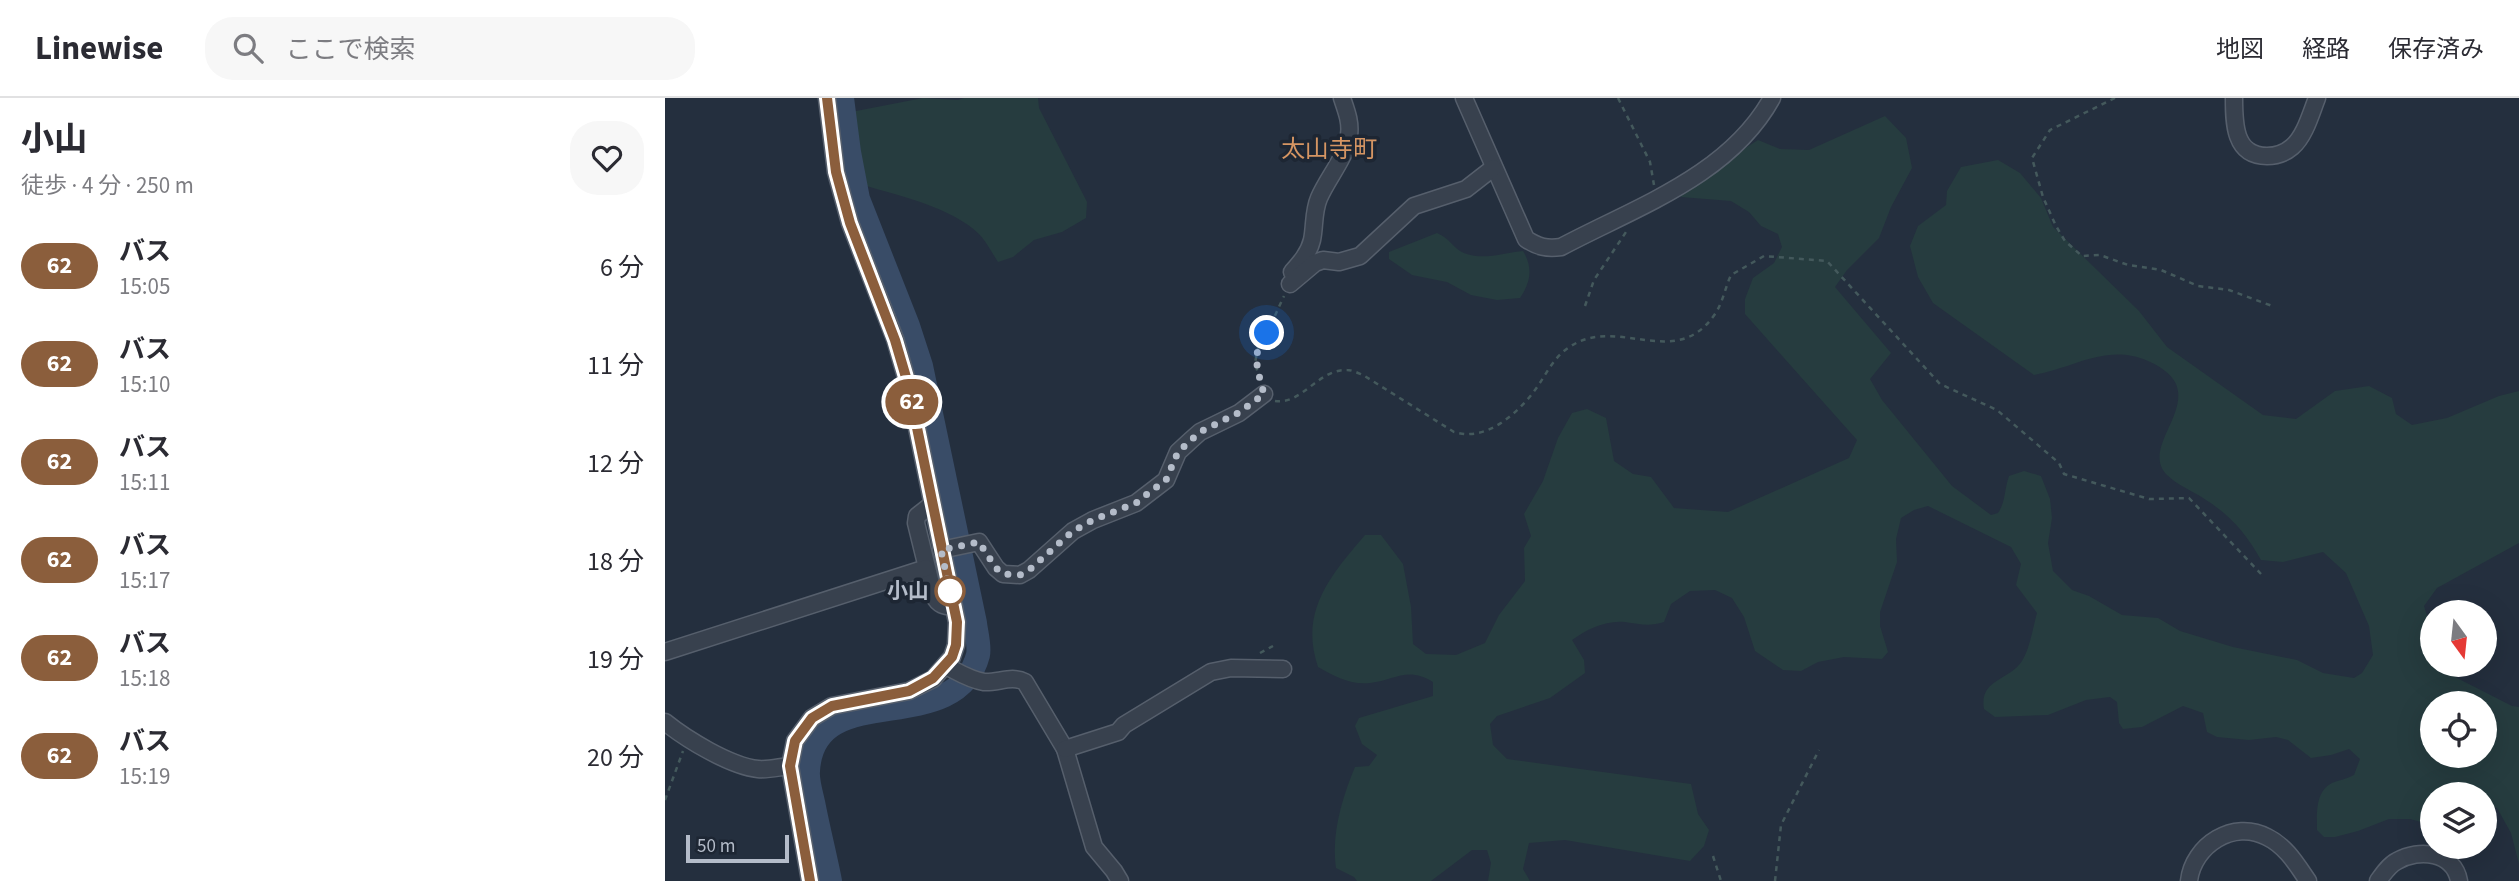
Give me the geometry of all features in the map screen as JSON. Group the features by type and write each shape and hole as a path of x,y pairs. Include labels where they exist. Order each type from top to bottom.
{"street":[{"path":"810,881 790,766 795,741 812,718 832,706 915,689 933,678 952,657 956,645 957,622 951,548 931,505 908,384 895,340 850,223 836,172 827,98"},
{"path":"1290,284 1290,275 1304,258 1311,243 1314,212 1319,198 1345,150 1349,136 1349,124 1342,98"},
{"path":"1464,98 1526,239 1549,249 1561,247 1686,182 1717,162 1737,145 1772,98"},
{"path":"2234,98 2234,122 2238,140 2246,151 2257,156 2283,153 2300,138 2317,98"},
{"path":"1290,284 1315,263 1323,260 1339,262 1360,256 1414,206 1466,189 1493,168"},
{"path":"951,548 979,542 1003,574 1020,575 1073,531 1136,503 1166,480 1178,452 1200,432 1238,413 1264,394"},
{"path":"931,505 916,516 926,568 937,601 943,606 954,607"},
{"path":"665,652 926,568"},
{"path":"946,666 986,682 1019,679 1025,682 1065,749 1094,848 1119,881"},
{"path":"1065,749 1118,732 1124,725 1211,672 1231,668 1283,669"},
{"path":"665,722 688,738 742,765 755,769 790,766"},
{"path":"2189,881 2195,859 2204,849 2225,835 2247,831 2268,837 2278,844 2308,881"},
{"path":"2378,881 2396,861 2419,855 2432,855 2447,860 2454,866 2459,881"}],"path":[{"path":"2115,98 2050,130 2032,158 2043,198 2065,241 2082,256 2100,255 2128,265 2161,270 2198,286 2228,290 2275,307"},
{"path":"1290,284 1267,333 1259,343 1255,363 1264,394 1273,401 1282,402 1295,397 1312,383 1346,370 1363,375 1454,432 1471,434 1503,422 1534,391 1558,355 1570,346 1602,335 1666,342 1681,341 1693,337 1714,316 1731,275 1764,256 1827,261 1940,384 1997,410 2059,463 2064,474 2149,499 2189,498 2261,575"},
{"path":"665,800 688,738"},
{"path":"1775,881 1781,825 1819,750"},
{"path":"1713,856 1721,881"}],"green space":[{"path":"923,98 1038,98 1039,108 1087,202 1086,218 1062,232 1034,240 1013,257 998,262 979,234 954,216 863,185 855,155 851,112"},
{"path":"1885,116 1906,138 1912,168 1891,207 1879,238 1847,270 1835,287 1891,353 1870,379 1882,400 1952,486 1991,515 2001,509 2009,476 2024,471 2041,476 2050,499 2052,518 2048,543 2053,571 2072,590 2089,596 2122,615 2158,618 2180,631 2233,647 2297,660 2323,673 2354,678 2362,673 2373,655 2369,626 2346,573 2323,552 2283,562 2261,560 2229,518 2167,475 2161,465 2160,455 2162,443 2177,408 2178,396 2176,384 2164,370 2133,356 2118,355 2091,359 2034,375 1933,303 1918,277 1910,246 1918,226 1946,205 1947,191 1961,167 1998,160 2020,173 2041,198 2053,227 2139,311 2167,347 2263,415 2296,419 2335,391 2369,386 2392,398 2396,414 2412,425 2447,418 2499,396 2519,391 2519,543 2437,588 2428,600 2420,600 2420,677 2456,677 2483,691 2420,691 2420,768 2497,768 2497,698 2519,707 2519,864 2511,833 2497,808 2497,782 2420,782 2420,822 2389,819 2358,831 2324,837 2317,830 2320,797 2332,783 2354,775 2360,759 2349,749 2311,758 2288,740 2276,737 2249,740 2217,737 2207,732 2203,713 2183,706 2142,727 2123,729 2119,723 2117,702 2110,697 2086,700 2048,715 1995,717 1984,709 1986,692 2022,661 2037,613 2016,585 2021,564 2011,547 1928,506 1901,518 1896,539 1897,562 1880,612 1880,626 1888,652 1882,659 1844,657 1818,662 1801,671 1783,670 1755,651 1744,617 1732,598 1715,590 1690,591 1671,604 1664,622 1649,625 1611,622 1578,636 1572,640 1584,660 1585,673 1550,698 1497,716 1490,724 1493,745 1507,759 1691,784 1698,814 1709,830 1704,846 1690,861 1565,840 1529,843 1523,869 1530,881 1488,881 1491,863 1487,850 1472,850 1431,881 1357,881 1336,868 1336,830 1350,779 1355,767 1369,766 1377,755 1362,744 1355,726 1359,718 1433,696 1433,682 1424,677 1409,674 1370,683 1356,683 1318,667 1313,647 1316,611 1330,580 1365,535 1381,535 1403,564 1411,607 1413,644 1426,654 1456,655 1485,643 1499,615 1525,581 1524,548 1531,536 1524,514 1543,481 1558,438 1572,413 1587,409 1606,418 1614,461 1633,474 1651,477 1674,508 1728,512 1849,458 1857,440 1745,314 1745,299 1753,278 1774,263 1782,247 1778,234 1761,226 1749,212 1731,201 1681,197 1684,187 1758,140 1780,149 1809,150"},
{"path":"1437,233 1460,251 1475,256 1523,251 1529,275 1527,286 1520,298 1497,300 1471,295 1447,282 1412,275 1389,259 1389,252"}],"waterway":[{"path":"830,881 808,780 816,742 833,724 858,715 942,696 964,681 978,655 975,623 921,366 858,199 842,98"}],"bus line":[{"name":"62","path":"810,881 790,766 795,741 812,718 832,706 909,691 933,678 952,657 956,645 957,622 908,384 895,340 850,223 836,172 827,98"}],"place":[{"name":"小山","path":"950,591"}],"district":[{"name":"太山寺町","path":"1329,149"}],"route":[{"path":"950,591 941,550 979,542 1003,574 1020,575 1073,531 1136,503 1166,480 1178,452 1200,432 1238,413 1264,394 1255,363 1259,343 1267,333"}]}
